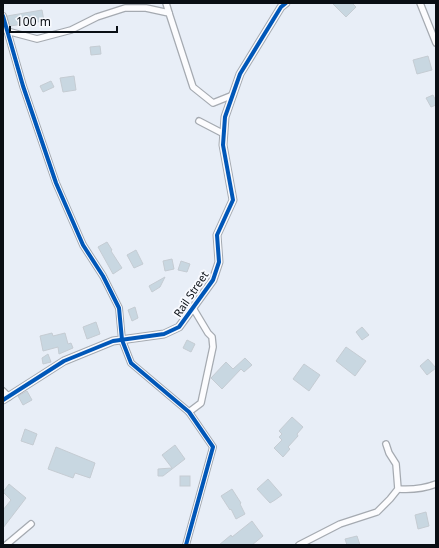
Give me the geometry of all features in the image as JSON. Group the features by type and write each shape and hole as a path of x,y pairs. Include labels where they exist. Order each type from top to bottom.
{"street":[{"path":"166,3 193,87 213,103 232,95"},
{"name":"Rail Street","path":"6,398 64,361 113,341 164,334 179,327 213,280 219,262 217,235 233,200 223,145 225,117 240,74 281,7 286,3"},
{"path":"420,3 436,43"},
{"path":"6,31 38,39 71,30 97,17 125,8 146,8 169,13"},
{"path":"3,16 6,31 23,86 56,183 83,245 103,276 119,308 122,340 131,363 189,412 213,447 186,545"},
{"path":"199,121 224,134"},
{"path":"189,412 201,403 213,347 212,337 193,308"},
{"path":"3,391 6,398"},
{"path":"299,545 340,524 378,512 390,499 398,489 396,464 389,453 386,444"},
{"path":"398,489 412,490 426,488 436,484"},
{"path":"6,545 31,524"}],"building":[{"path":"332,3 352,3 356,7 346,17"},
{"path":"42,10 44,21 10,26 7,16"},
{"path":"100,46 101,54 91,55 90,47"},
{"path":"428,56 432,70 417,74 413,60"},
{"path":"74,76 76,90 63,92 60,78"},
{"path":"51,81 54,87 43,92 40,86"},
{"path":"433,95 436,105 431,107 426,98"},
{"path":"107,242 122,268 113,274 98,247"},
{"path":"136,250 143,264 134,268 127,255"},
{"path":"172,259 174,269 165,271 163,261"},
{"path":"181,261 190,264 187,272 178,270"},
{"path":"165,277 160,287 152,292 149,286"},
{"path":"135,307 138,318 132,321 128,310"},
{"path":"96,322 100,334 87,339 83,327"},
{"path":"362,327 369,335 362,340 356,332"},
{"path":"52,333 53,336 65,333 68,344 71,343 73,348 59,354 58,347 43,351 40,336"},
{"path":"187,340 195,344 191,352 183,348"},
{"path":"346,347 366,361 355,376 336,361"},
{"path":"48,354 51,362 43,364 42,358"},
{"path":"245,358 252,365 244,372 241,369 222,389 211,378 226,362 233,369"},
{"path":"428,359 436,368 427,375 420,366"},
{"path":"304,364 320,375 309,391 293,379"},
{"path":"27,391 32,400 23,405 18,396"},
{"path":"292,417 303,427 297,434 298,436 288,447 290,449 283,457 274,448 282,440 279,437 282,434 279,431"},
{"path":"25,429 37,434 33,445 21,441"},
{"path":"175,445 185,459 163,476 158,476 158,469 172,468 162,455"},
{"path":"56,447 95,463 90,478 75,473 73,478 48,469"},
{"path":"180,476 190,476 190,486 180,486"},
{"path":"268,479 282,495 270,503 257,489"},
{"path":"9,484 26,498 3,528 3,510 11,500 3,492"},
{"path":"232,489 241,503 240,504 245,514 236,519 231,509 230,510 221,496"},
{"path":"426,512 429,526 418,529 415,515"},
{"path":"252,521 263,536 252,545 219,545 231,535 232,537"},
{"path":"357,536 360,545 347,545 345,539"}],"cycle path":[{"path":"3,400 64,361 113,341 164,334 179,327 213,280 219,262 217,235 233,200 223,145 225,117 240,74 281,7 286,3"},
{"path":"3,16 23,86 56,183 83,245 103,276 119,308 122,340 131,363 189,412 213,447 186,545"}]}
